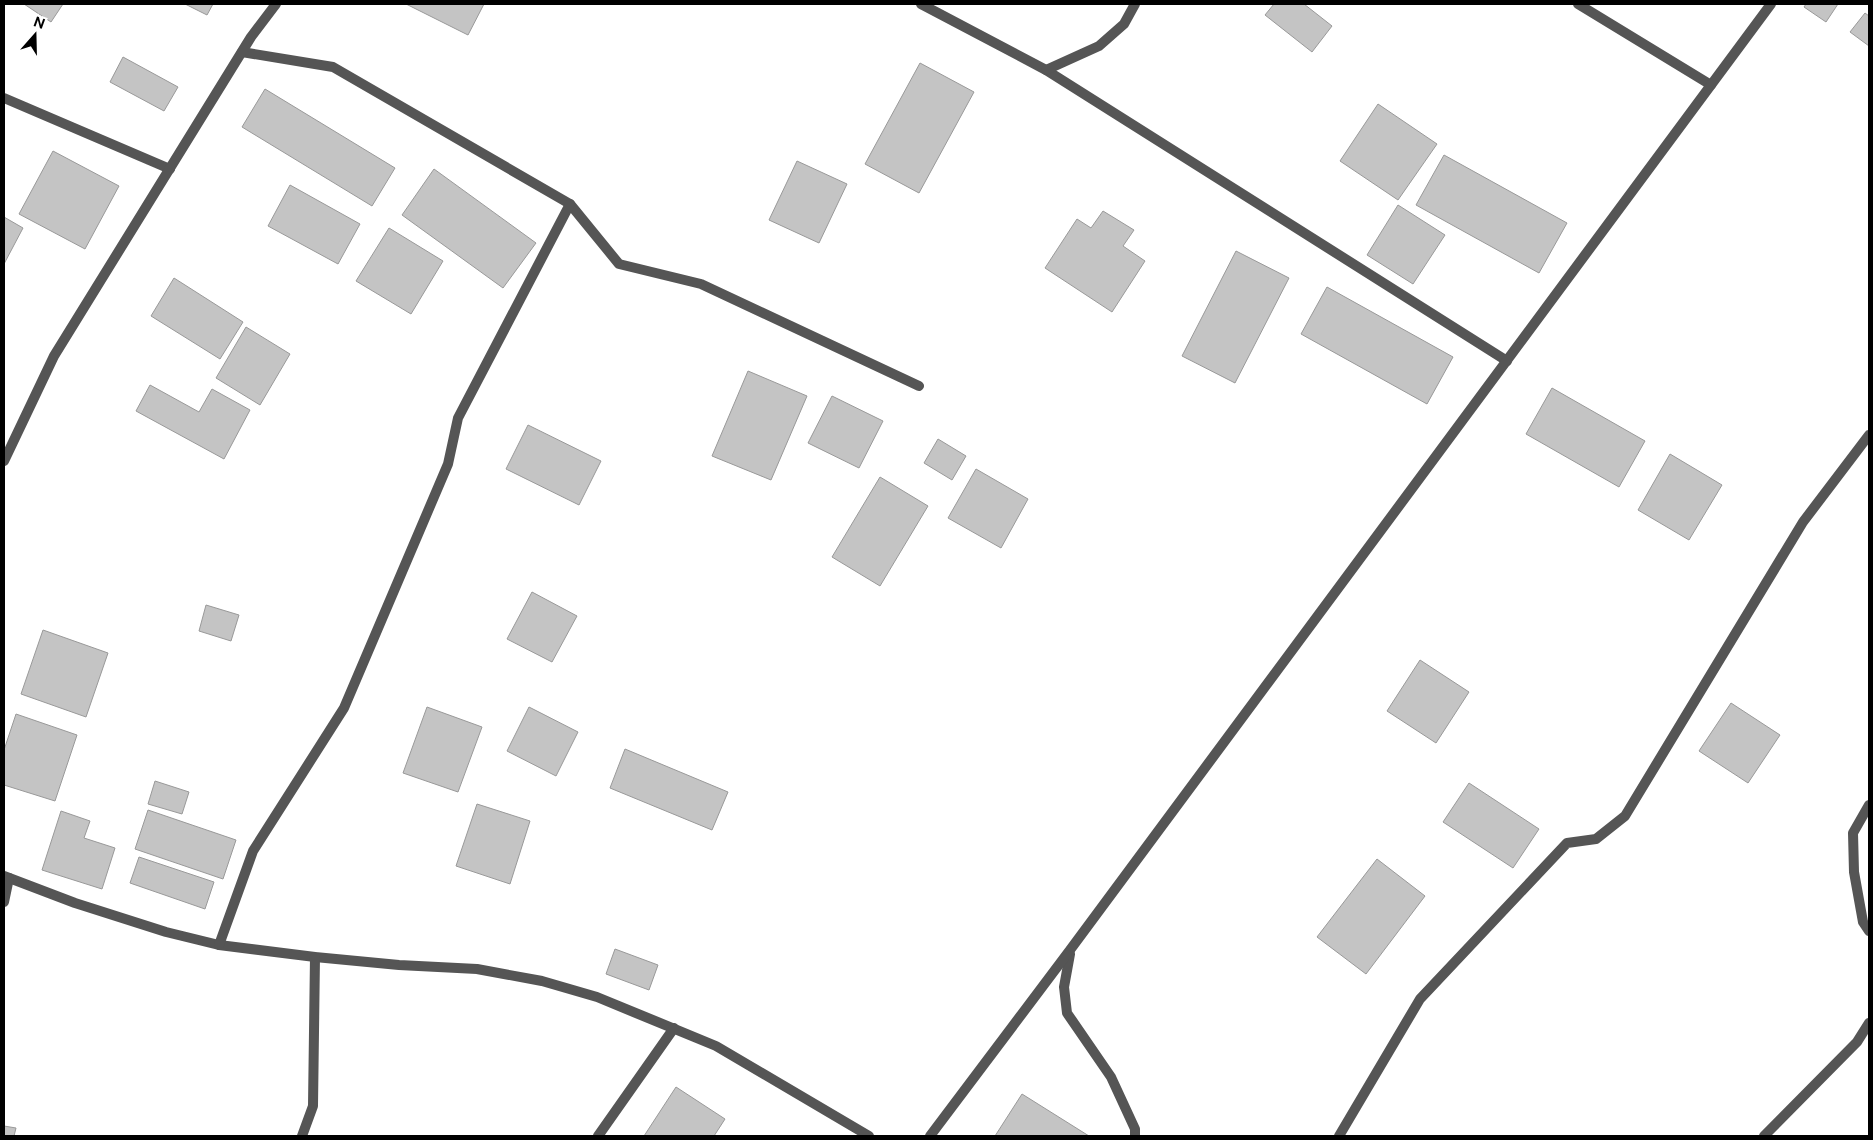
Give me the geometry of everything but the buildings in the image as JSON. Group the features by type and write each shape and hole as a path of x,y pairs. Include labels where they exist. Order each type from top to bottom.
{"street":[{"path":"4,461 54,356 251,37 276,4"},
{"path":"921,4 1046,70 1507,361"},
{"path":"1046,70 1099,46 1124,24 1135,4"},
{"path":"1578,4 1712,85"},
{"path":"930,1136 1771,4"},
{"path":"242,52 332,67 570,204 619,264 701,284 919,386"},
{"path":"4,98 170,169"},
{"path":"219,945 253,852 344,708 448,464 458,418 570,204"},
{"path":"1339,1136 1420,999 1567,843 1596,839 1625,816 1803,522 1869,435"},
{"path":"1869,805 1853,832 1854,872 1863,922 1869,931"},
{"path":"4,902 6,877 84,906 166,932 219,945 399,965 477,969 542,981 597,997 716,1046 869,1136"},
{"path":"1070,950 1064,987 1067,1013 1111,1077 1135,1129 1136,1136"},
{"path":"302,1136 313,1106 315,957"},
{"path":"1764,1136 1857,1042 1869,1023"},
{"path":"598,1136 674,1028"}]}
